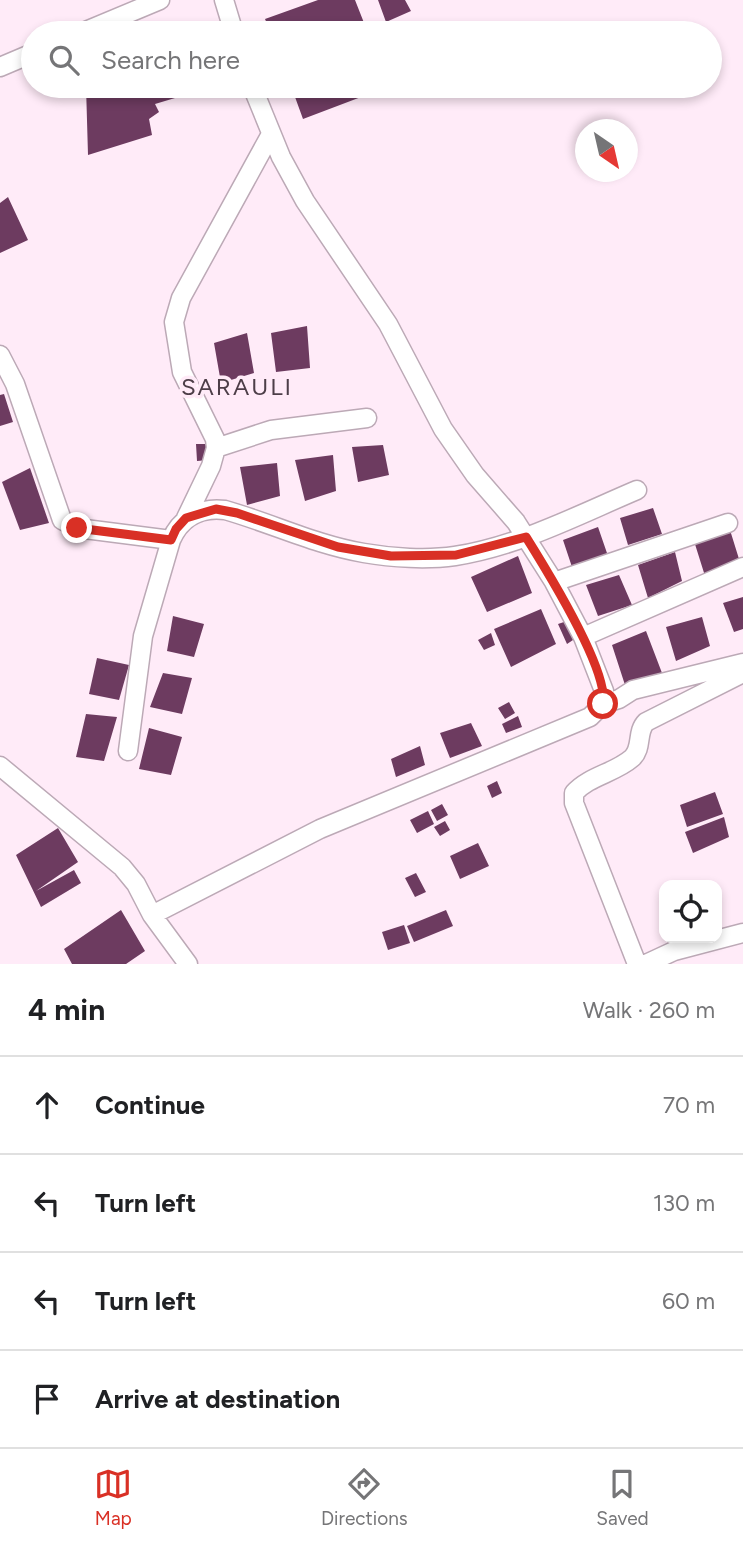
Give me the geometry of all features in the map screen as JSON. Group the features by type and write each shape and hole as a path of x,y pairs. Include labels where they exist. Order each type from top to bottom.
{"street":[{"path":"110,21 160,0"},
{"path":"224,0 230,21"},
{"path":"0,67 21,58"},
{"path":"258,98 271,134 305,201 388,324 443,429 470,468 507,510 554,582 583,637 600,681 603,704"},
{"path":"128,751 143,636 171,540 186,518 211,466 216,448 215,439 181,372 174,322 181,298 271,134"},
{"path":"0,355 15,384 62,520 77,528 171,540"},
{"path":"216,448 271,430 367,418"},
{"path":"186,518 206,510 225,510 338,547 391,556 456,555 526,537 637,490"},
{"path":"554,582 728,523"},
{"path":"583,637 743,567"},
{"path":"152,915 320,829 590,717 603,704 619,699 633,690 743,663"},
{"path":"637,964 573,803 574,793 585,783 631,759 638,750 640,733 646,722 743,673"},
{"path":"0,766 122,867 136,884 152,915 188,964"},
{"path":"646,964 674,951 743,933"}],"building":[{"path":"318,0 355,0 363,21 266,21 265,19"},
{"path":"378,0 405,0 411,11 386,21"},
{"path":"86,98 175,98 155,104 159,112 149,119 152,135 88,155"},
{"path":"295,98 358,98 303,119"},
{"path":"8,197 28,240 0,253 0,203"},
{"path":"307,326 310,368 276,372 271,333"},
{"path":"247,333 254,373 221,383 214,343"},
{"path":"4,394 13,422 0,426 0,395"},
{"path":"196,444 207,444 209,460 197,461"},
{"path":"383,445 389,475 358,482 352,447"},
{"path":"333,455 336,491 305,501 295,460"},
{"path":"277,463 280,496 247,505 240,467"},
{"path":"30,468 49,523 20,530 2,482"},
{"path":"653,508 662,534 628,545 620,518"},
{"path":"598,527 608,556 572,567 563,540"},
{"path":"730,530 739,559 705,576 694,541"},
{"path":"675,552 682,581 648,598 638,565"},
{"path":"518,556 532,593 487,612 471,577"},
{"path":"619,575 632,605 598,616 586,585"},
{"path":"743,597 743,629 734,632 723,603"},
{"path":"541,609 556,644 511,667 494,629"},
{"path":"173,616 204,624 194,657 167,651"},
{"path":"702,617 710,646 676,661 666,627"},
{"path":"567,621 576,638 567,644 558,624"},
{"path":"646,631 662,673 625,685 612,645"},
{"path":"491,633 495,645 484,650 478,640"},
{"path":"97,658 129,665 119,700 89,694"},
{"path":"163,673 192,678 182,714 150,707"},
{"path":"509,702 515,713 505,719 498,708"},
{"path":"86,714 117,717 104,761 76,757"},
{"path":"518,716 522,727 506,733 502,724"},
{"path":"471,723 482,746 450,758 440,733"},
{"path":"149,728 182,737 171,775 139,769"},
{"path":"420,746 425,765 396,777 391,759"},
{"path":"497,781 502,793 492,798 487,786"},
{"path":"715,792 723,814 687,827 680,805"},
{"path":"442,804 448,815 437,821 431,810"},
{"path":"428,811 434,824 417,833 410,820"},
{"path":"724,817 729,837 693,853 685,832"},
{"path":"445,821 450,830 440,836 434,827"},
{"path":"58,828 78,862 36,891 74,870 81,883 41,907 16,855"},
{"path":"478,843 489,866 460,879 450,856"},
{"path":"416,873 426,892 415,897 405,878"},
{"path":"121,910 145,951 126,964 72,964 64,949"},
{"path":"446,910 453,926 414,942 407,926"},
{"path":"404,925 410,943 388,950 382,932"}],"district":[{"name":"SARAULI","path":"237,386"}],"route":[{"path":"77,528 171,540 186,518 216,509 237,513 338,547 391,556 456,555 526,537 583,637 604,691 603,704"}]}
